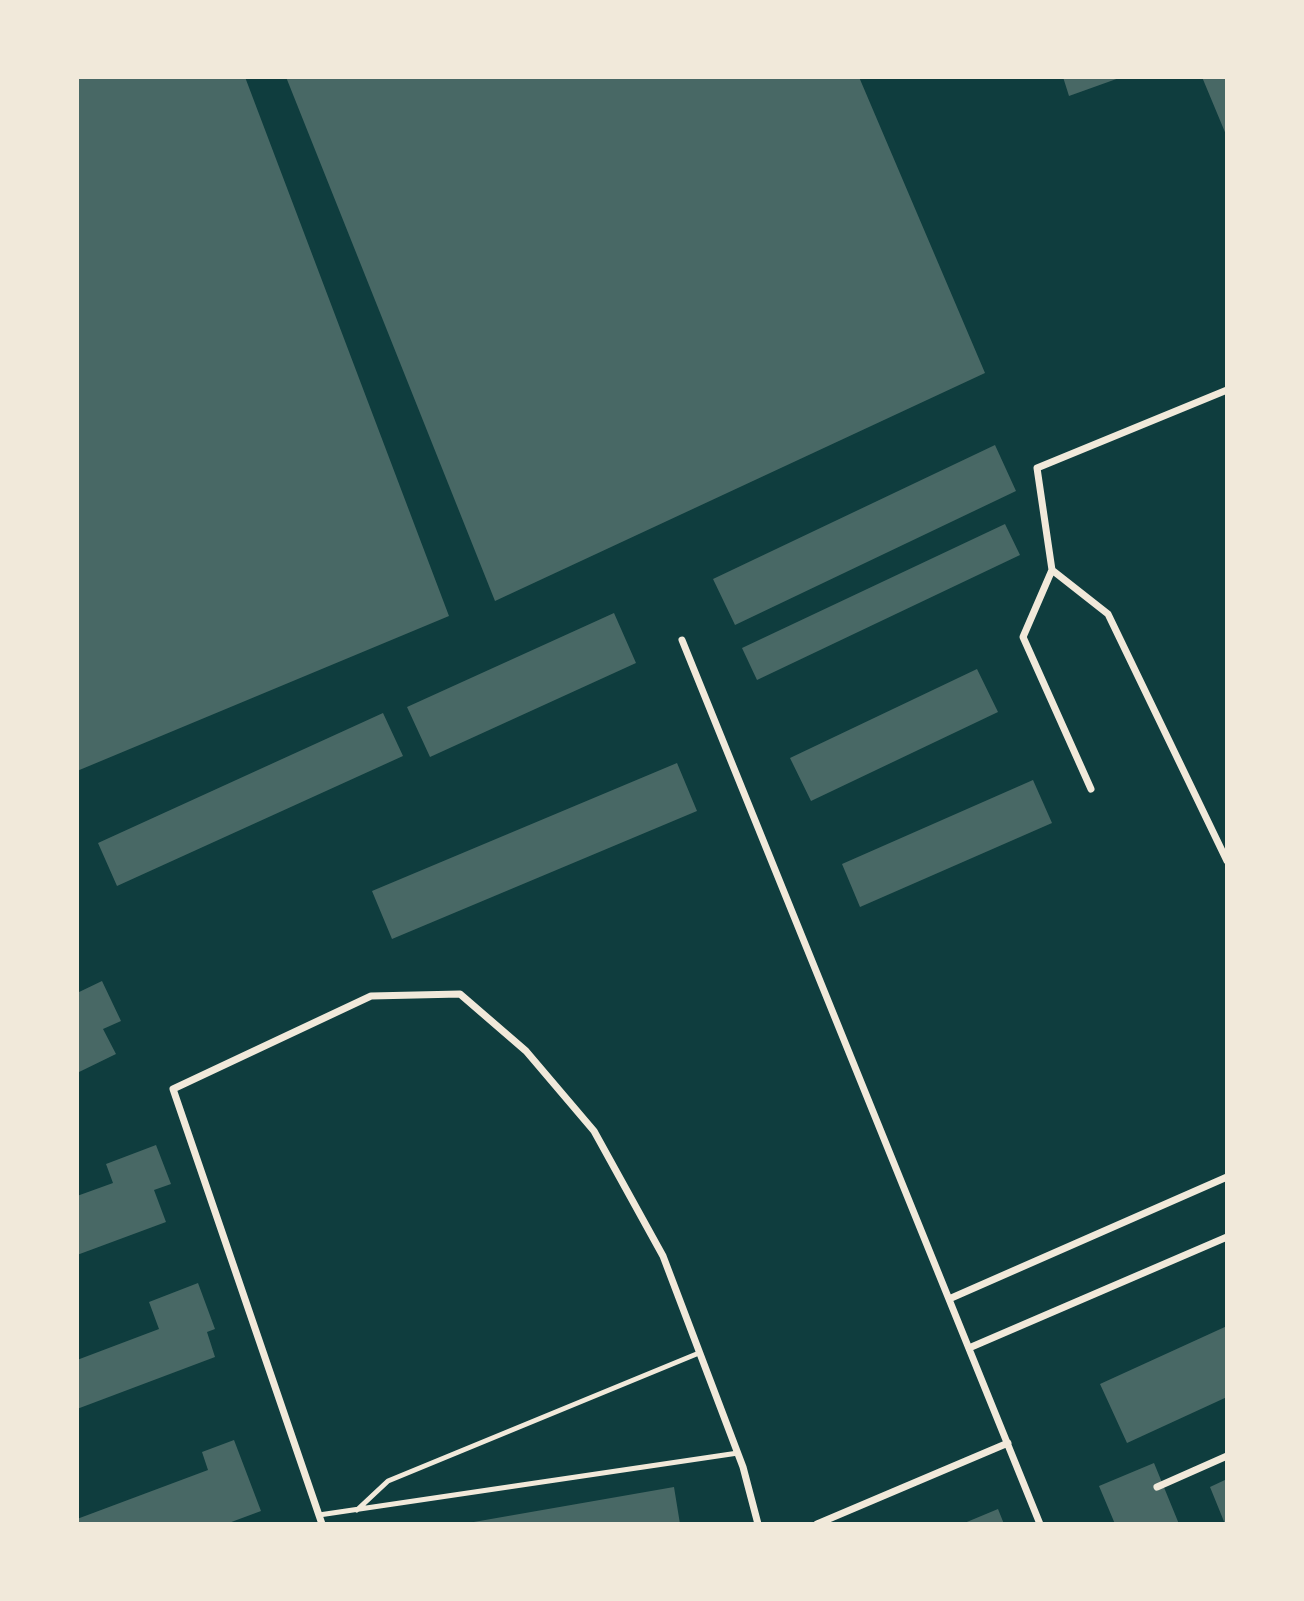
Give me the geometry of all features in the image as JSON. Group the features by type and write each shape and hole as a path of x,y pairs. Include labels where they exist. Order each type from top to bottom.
{"street":[{"path":"1091,789 1023,637 1052,570 1037,468 1227,390"},
{"path":"1052,570 1108,614 1227,861"},
{"path":"682,640 1040,1524"},
{"path":"322,1524 173,1089 371,996 460,994 526,1051 594,1130 663,1255 738,1453 758,1524"},
{"path":"949,1299 1227,1177"},
{"path":"969,1348 1227,1237"},
{"path":"817,1524 1008,1443"},
{"path":"1157,1487 1227,1456"}],"lane":[{"path":"357,1510 388,1481 699,1353"},
{"path":"319,1516 738,1453"}],"building":[{"path":"77,77 245,77 449,616 77,771"},
{"path":"286,77 859,77 985,373 495,601"},
{"path":"1063,77 1122,77 1069,96"},
{"path":"1202,77 1227,77 1227,137"},
{"path":"995,445 1016,491 735,625 713,579"},
{"path":"1005,524 1020,555 757,680 742,648"},
{"path":"614,613 636,663 430,757 407,707"},
{"path":"977,669 998,712 811,801 790,758"},
{"path":"383,713 403,756 117,886 98,843"},
{"path":"677,763 697,811 392,939 372,891"},
{"path":"1033,780 1052,823 860,907 842,864"},
{"path":"102,981 121,1021 103,1029 116,1054 77,1073 77,993"},
{"path":"156,1145 171,1184 154,1190 166,1222 77,1255 77,1196 113,1183 106,1164"},
{"path":"198,1283 215,1329 207,1332 215,1357 77,1409 77,1360 159,1329 149,1302"},
{"path":"1227,1326 1227,1397 1127,1443 1100,1384"},
{"path":"234,1440 261,1511 226,1524 77,1524 77,1519 208,1470 202,1452"},
{"path":"1154,1463 1179,1524 1115,1524 1099,1486"},
{"path":"1227,1479 1227,1524 1225,1524 1210,1487"},
{"path":"674,1487 680,1524 468,1523"},
{"path":"998,1509 1004,1524 962,1524"}]}
